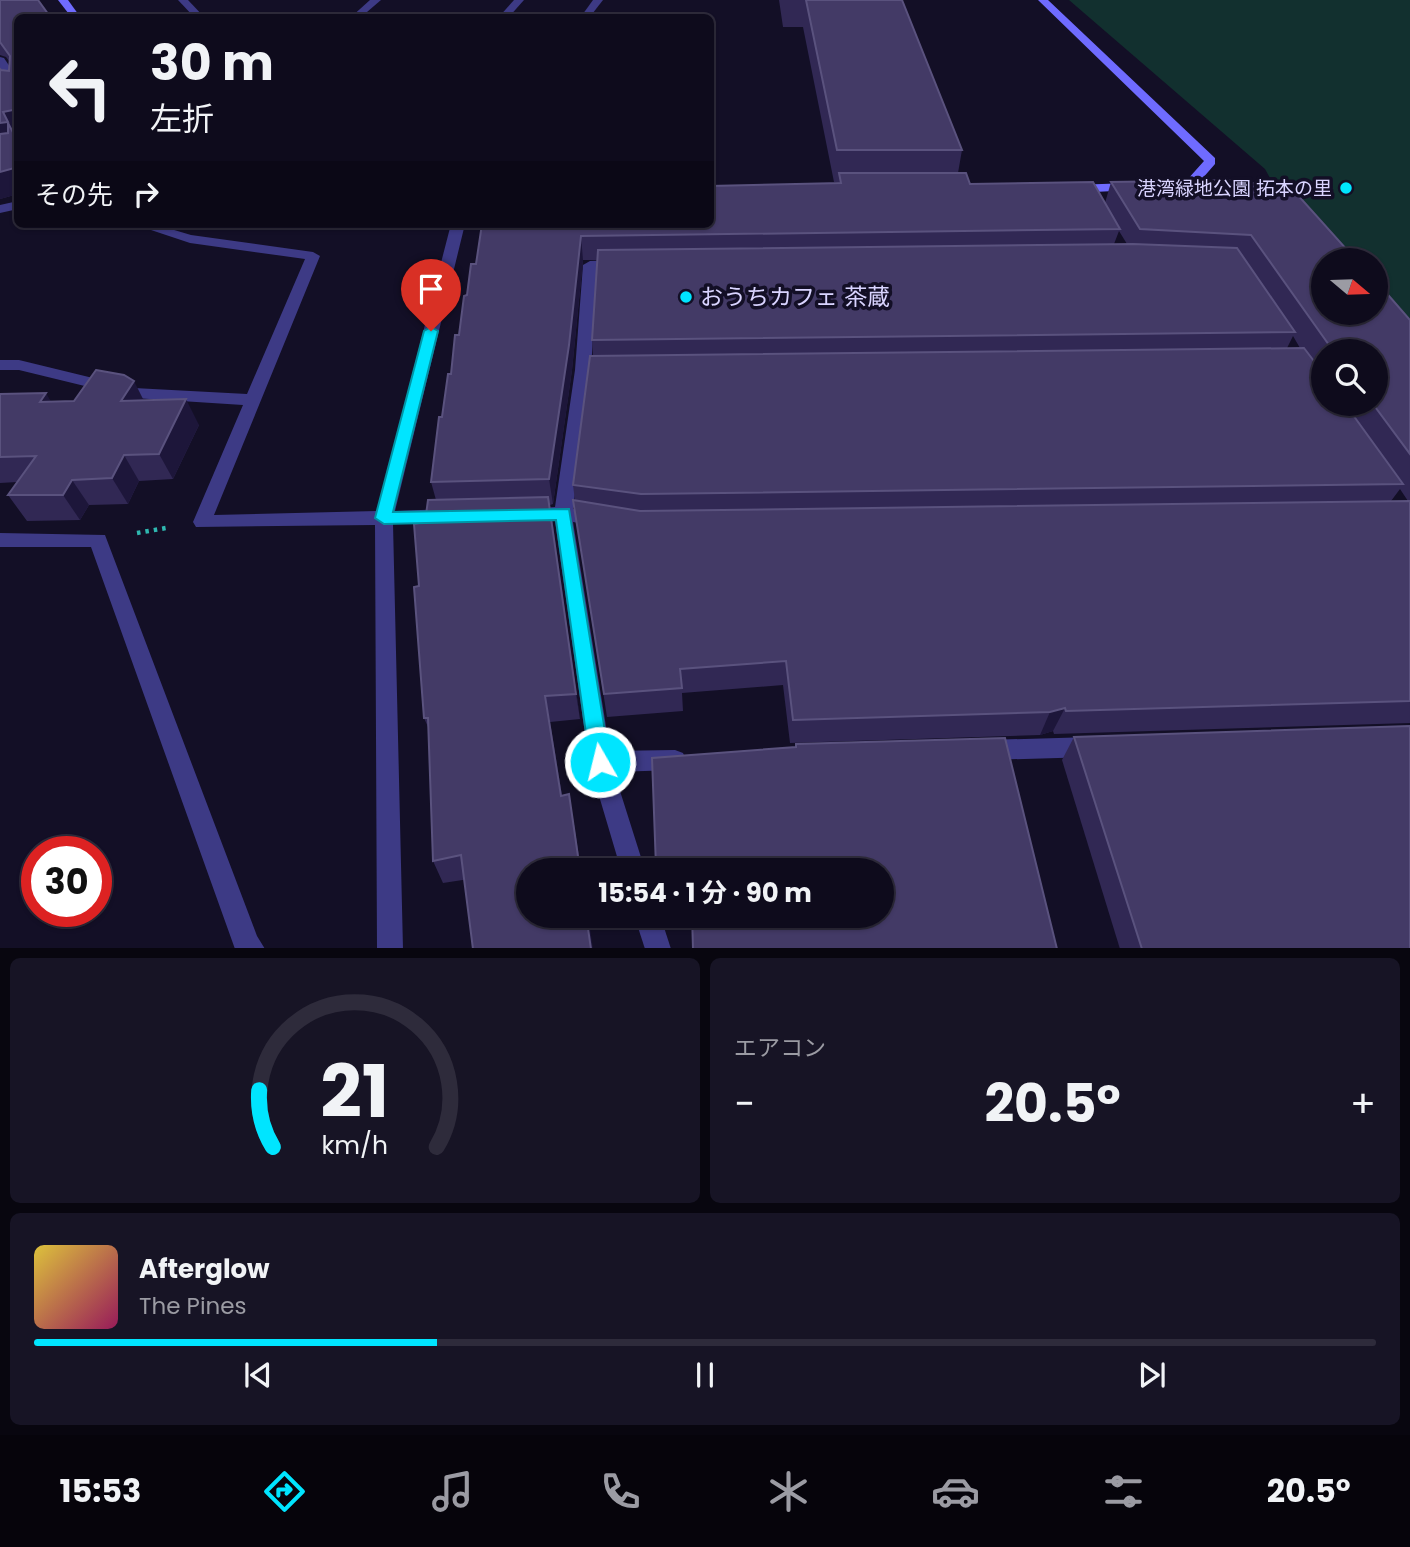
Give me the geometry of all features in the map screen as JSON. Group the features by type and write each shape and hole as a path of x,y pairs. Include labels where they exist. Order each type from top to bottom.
{"street":[{"path":"63,0 74,14"},
{"path":"183,0 197,14"},
{"path":"356,0 366,8"},
{"path":"359,14 376,0"},
{"path":"506,14 519,0"},
{"path":"587,14 598,0"},
{"path":"1043,0 1211,162 1191,184 1164,186"},
{"path":"0,60 14,82"},
{"path":"1062,189 1089,195 1138,187"},
{"path":"153,228 190,239 313,256 202,522 461,516"},
{"path":"390,948 384,518 457,228"},
{"path":"629,858 600,762 563,514 589,370 590,265 631,264"},
{"path":"0,365 19,365 134,393 251,400"},
{"path":"512,515 563,514 616,522"},
{"path":"0,540 98,540 247,945 252,948"},
{"path":"963,751 1117,746"},
{"path":"600,762 698,759"},
{"path":"652,928 658,948"}],"path":[{"path":"98,540 202,522"}],"green space":[{"path":"1069,0 1410,0 1410,327 1388,304 1388,248 1336,248 1270,178 1265,169"}],"building":[{"path":"0,0 38,0 48,14 14,14 14,110 3,112 8,122 0,123 0,69 9,71 10,56 0,42"},
{"path":"806,0 902,0 962,150 837,150"},
{"path":"8,123 14,134 14,168 0,172 0,134 8,133"},
{"path":"839,173 966,173 970,184 1093,182 1120,229 581,236 569,345 549,479 431,482 439,417 442,417 448,374 451,374 455,335 459,335 464,296 467,295 471,264 476,264 481,228 714,228 714,186 841,183"},
{"path":"1243,180 1245,183 1287,183 1345,248 1311,248 1311,320 1251,235 1140,229 1111,182"},
{"path":"1133,244 1237,248 1295,332 592,340 598,250"},
{"path":"1388,295 1410,320 1410,454 1382,416 1388,416 1388,339 1325,339 1316,326 1388,326"},
{"path":"1304,348 1311,357 1311,416 1354,416 1403,484 641,494 573,485 590,356"},
{"path":"96,370 124,375 134,381 121,401 186,399 159,454 124,455 112,478 72,480 63,495 8,495 36,456 0,457 0,394 46,393 40,402 74,401"},
{"path":"548,497 576,694 545,696 561,796 569,794 578,858 516,858 516,928 588,928 591,948 473,948 461,855 433,861 428,718 424,718 414,587 419,586 414,524 425,522 428,500"},
{"path":"573,500 640,511 1410,501 1410,701 1066,711 1065,708 1050,712 793,720 786,661 680,669 682,688 604,694"},
{"path":"1410,726 1410,948 1142,948 1074,737"},
{"path":"1005,738 1057,948 693,948 692,928 894,928 894,858 656,858 652,758 796,747 796,744"}],"place":[{"name":"港湾緑地公園 拓本の里","path":"1346,188"},
{"name":"おうちカフェ 茶蔵","path":"686,297"}],"route":[{"path":"431,331 384,518 563,514 600,762"}]}
